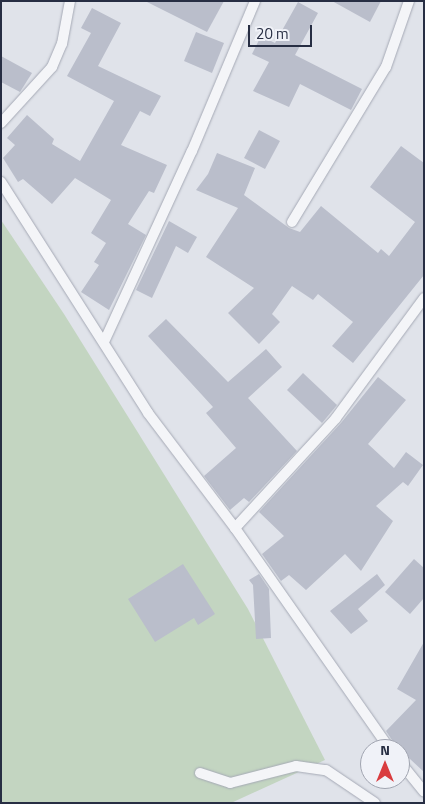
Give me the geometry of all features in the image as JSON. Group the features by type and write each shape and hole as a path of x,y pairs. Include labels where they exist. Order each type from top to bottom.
{"lane":[{"path":"1,123 52,67 62,44 70,1"},
{"path":"104,342 192,151 255,1"},
{"path":"292,222 386,67 409,1"},
{"path":"1,182 148,413 235,528 383,739"},
{"path":"235,528 336,418 424,298"},
{"path":"200,773 230,783 296,766 326,770 375,803"},
{"path":"410,774 424,792"}],"green space":[{"path":"1,220 64,314 248,609 325,760 231,803 1,803"}],"building":[{"path":"145,1 224,1 207,32"},
{"path":"332,1 381,1 370,22"},
{"path":"298,2 318,13 295,55 362,89 351,110 300,84 289,107 253,91 269,62 252,54 261,36 275,43"},
{"path":"92,8 121,23 98,66 161,96 150,116 140,111 121,145 167,165 154,193 149,191 128,224 146,235 109,310 81,292 99,265 94,262 106,243 91,233 111,200 75,178 52,204 23,179 18,182 3,158 15,145 7,138 27,115 54,139 52,144 80,161 114,101 67,76 91,33 81,28"},
{"path":"196,32 224,43 212,73 184,61"},
{"path":"1,56 32,73 20,92 1,82"},
{"path":"259,130 280,141 265,169 244,158"},
{"path":"401,146 424,163 424,275 353,363 332,346 353,322 318,294 313,300 292,286 272,314 280,322 259,344 228,313 254,288 206,257 238,208 196,190 208,174 217,153 255,168 244,195 289,228 300,232 321,206 378,253 381,249 389,256 415,222 370,187"},
{"path":"169,221 197,237 188,253 176,246 152,298 136,290"},
{"path":"166,319 228,382 266,349 282,367 248,398 297,451 249,502 244,498 230,510 204,476 236,448 206,413 213,407 148,336"},
{"path":"303,373 337,405 322,423 287,390"},
{"path":"378,377 406,400 368,444 394,468 406,452 423,465 408,486 403,482 376,506 393,521 361,571 345,554 306,590 289,575 281,581 262,554 284,536 259,512 341,423"},
{"path":"414,559 424,568 424,598 410,614 385,592"},
{"path":"183,564 215,614 198,625 194,618 155,642 128,599"},
{"path":"259,574 269,589 271,638 256,639 253,585 249,580"},
{"path":"377,574 385,585 358,609 368,621 351,634 330,611"},
{"path":"424,642 424,772 410,759 410,739 391,739 386,731 416,700 397,689"}]}
